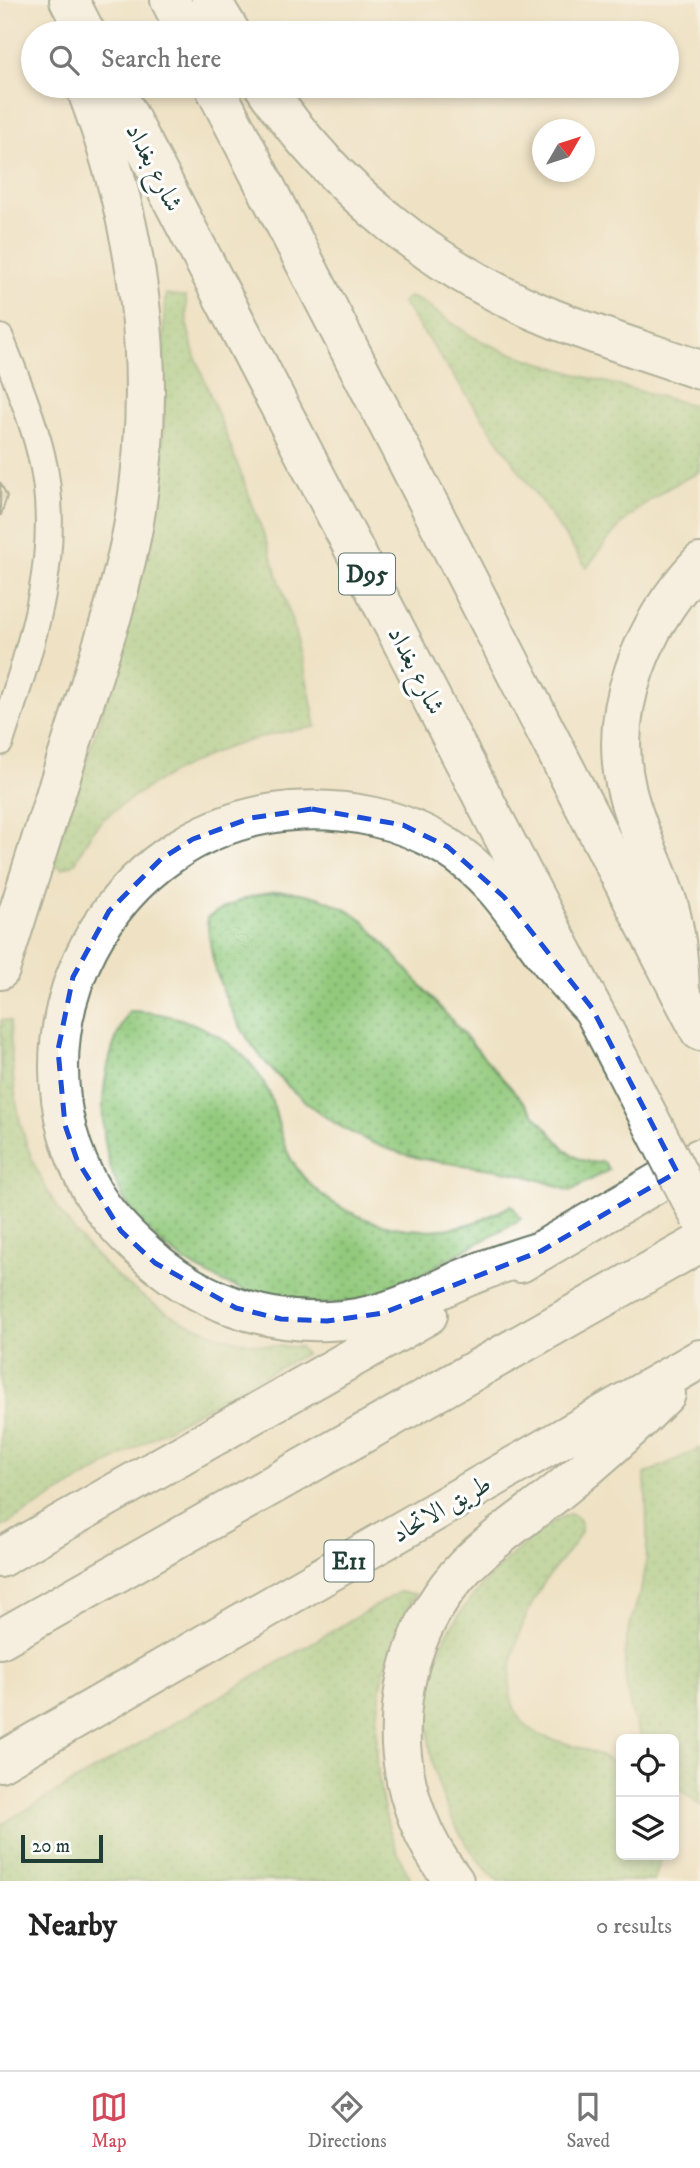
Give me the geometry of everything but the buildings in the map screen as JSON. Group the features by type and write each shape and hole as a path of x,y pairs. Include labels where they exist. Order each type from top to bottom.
{"main road":[{"path":"46,0 56,21"},
{"path":"69,0 80,21"},
{"path":"170,0 181,21"},
{"path":"211,0 223,21"},
{"path":"0,970 112,615 130,540 141,467 145,417 143,318 128,221 116,174 89,98"},
{"name":"شارع بغداد","path":"119,98 700,1217"},
{"path":"220,98 691,1014"},
{"path":"273,98 335,173 371,207 435,255 504,296 553,318 700,370"},
{"path":"691,1014 669,907 639,832 627,791 621,746 626,701 639,656 666,605 700,563"},
{"path":"541,1251 487,1269 410,1304 355,1319 281,1319 236,1308 194,1289 155,1263 121,1231 93,1194 76,1160 65,1125 59,1087 58,1050 63,1013 78,966 108,912 133,884 161,859 193,839 222,827 251,818 312,809 343,811 403,825 426,835 458,855 488,878 553,965 592,1008"},
{"path":"0,1559 700,1158"},
{"path":"0,1639 700,1243"},
{"path":"454,1881 429,1844 413,1805 402,1765 400,1723 404,1681 416,1642 435,1604 474,1557 591,1464 628,1431 699,1359"},
{"name":"طريق الاتحاد","path":"0,1762 699,1359"}],"street":[{"path":"0,338 27,408 41,456 49,507 48,557 40,607 0,742"}],"highlighted area":[{"path":"312,809 403,825 448,847 504,897 592,1008 677,1172 541,1251 383,1313 327,1321 281,1319 236,1308 155,1263 121,1231 77,1160 65,1125 58,1050 73,977 109,911 161,859 193,839 251,818"}],"green space":[{"path":"166,294 186,297 187,325 194,353 281,584 307,679 316,727 243,742 198,760 154,783 100,823 74,864 62,869 56,864 55,853 115,671 150,532 162,448"},
{"path":"409,297 420,301 473,337 504,351 582,376 700,407 700,472 665,490 636,511 587,568 402,302"},
{"path":"277,891 301,893 323,899 364,921 565,1149 583,1160 604,1162 609,1170 570,1191 514,1173 419,1158 385,1148 352,1133 321,1114 293,1091 268,1065 246,1036 229,1005 214,965 207,918 240,900"},
{"path":"129,1011 192,1023 211,1032 245,1058 269,1093 291,1159 322,1195 342,1208 387,1225 411,1229 458,1227 479,1221 512,1205 521,1219 419,1276 371,1298 358,1301 316,1304 286,1301 255,1294 197,1269 171,1252 149,1232 130,1209 109,1162 104,1136 105,1084 118,1034"},
{"path":"1,1020 10,1021 16,1101 28,1148 41,1179 78,1236 127,1284 184,1321 236,1340 300,1347 305,1354 181,1421 0,1528"},
{"path":"700,1448 700,1805 679,1788 679,1734 640,1734 628,1699 626,1643 645,1571 645,1474"},
{"path":"569,1514 576,1516 580,1520 581,1532 540,1589 524,1622 512,1662 512,1702 520,1718 533,1731 596,1753 616,1765 616,1860 660,1860 654,1881 498,1881 476,1857 458,1829 443,1799 433,1766 428,1733 428,1699 434,1667 446,1636 466,1606 497,1569 536,1534"},
{"path":"399,1592 416,1594 395,1636 385,1671 379,1702 377,1764 388,1825 398,1854 412,1881 0,1881 0,1825"}]}
